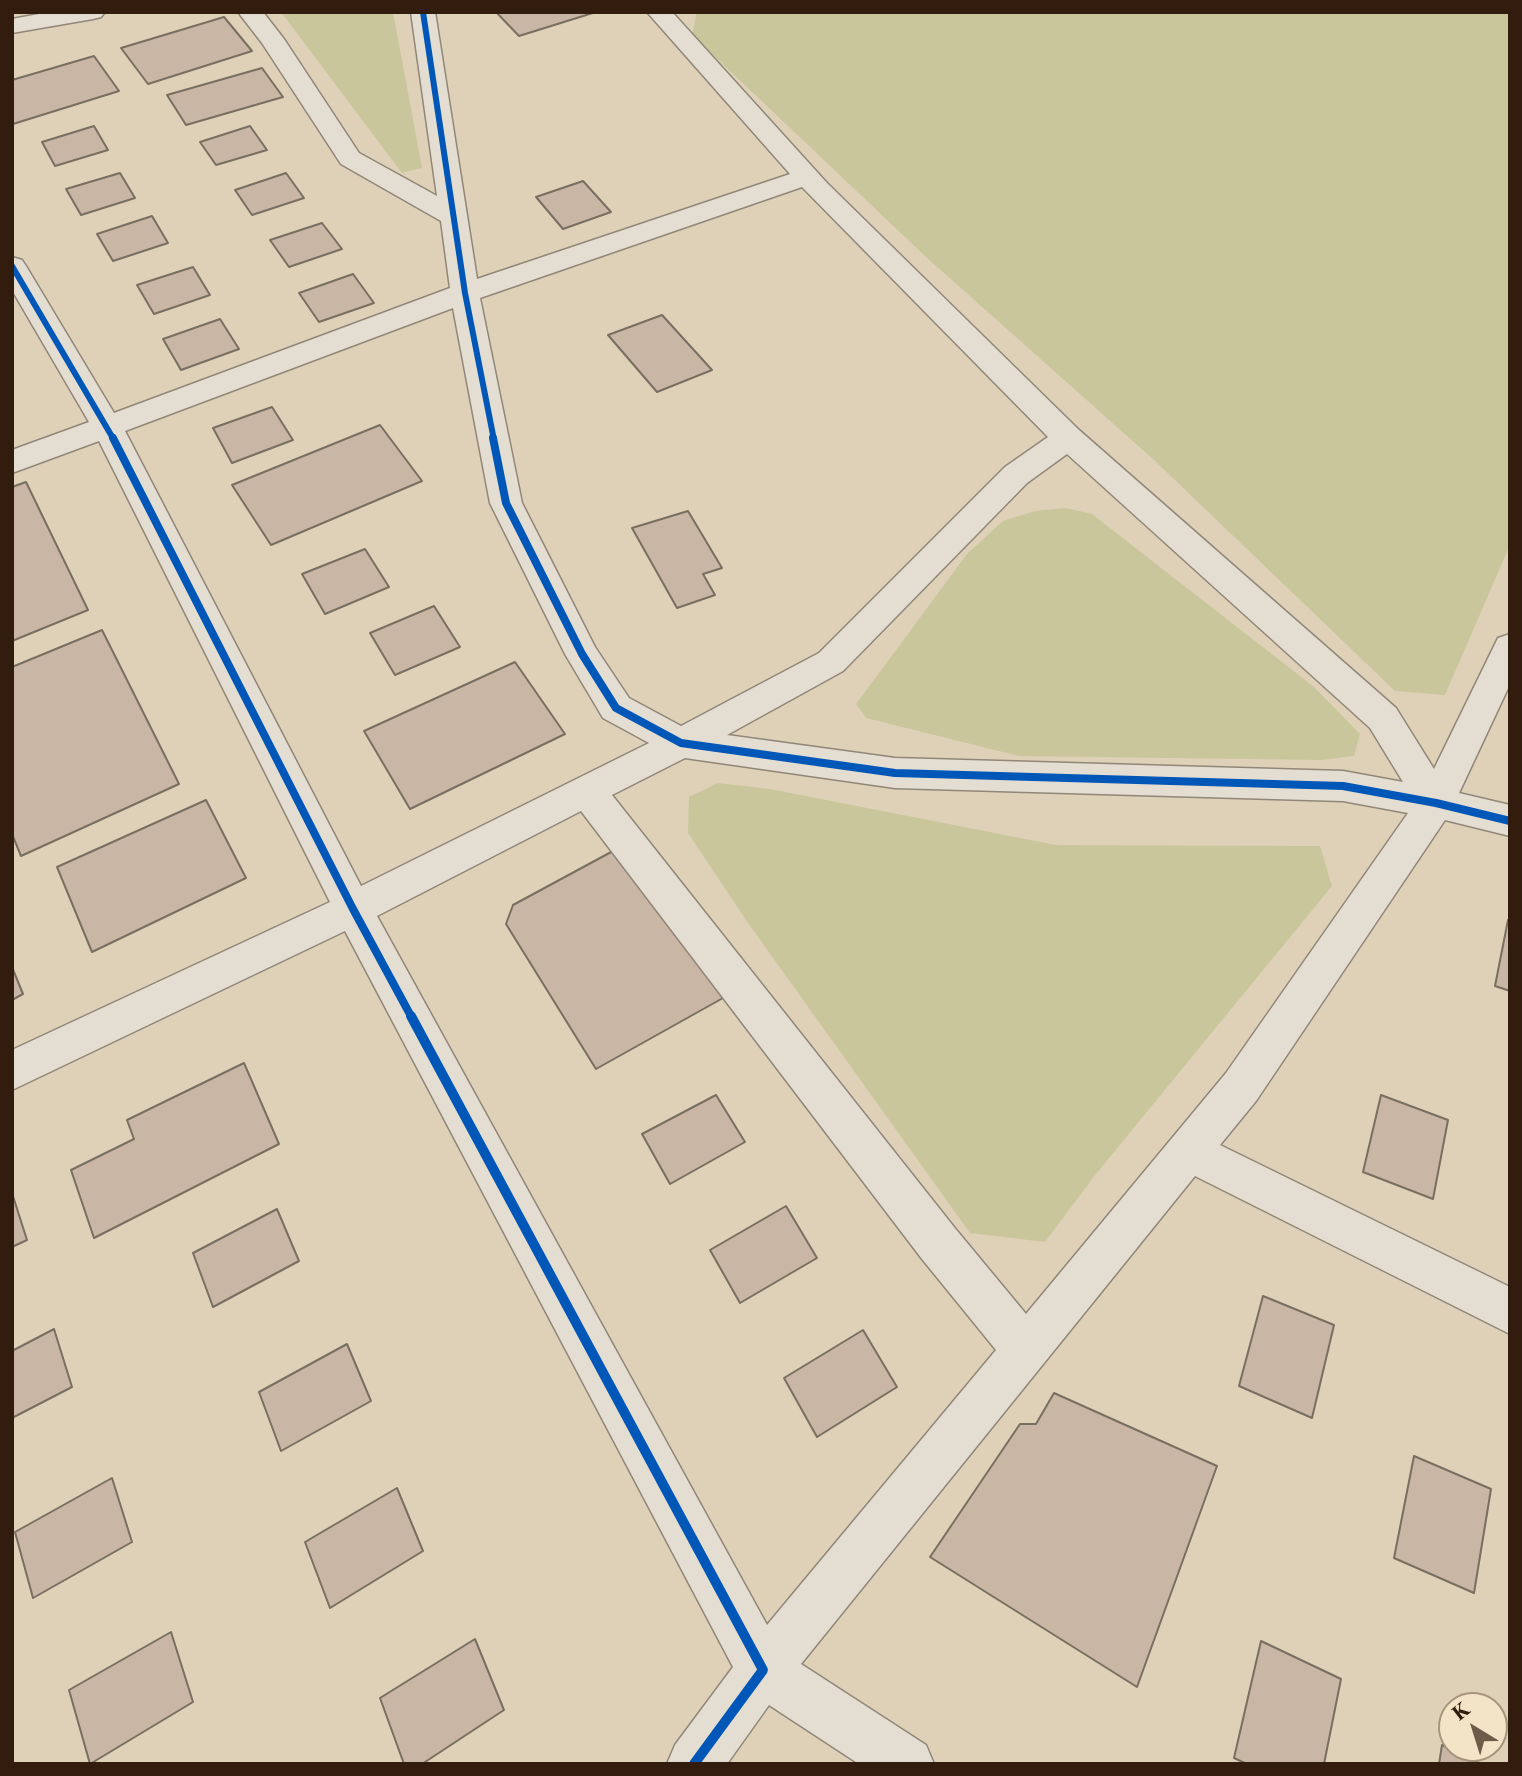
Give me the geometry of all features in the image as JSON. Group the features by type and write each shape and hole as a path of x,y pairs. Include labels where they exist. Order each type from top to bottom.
{"street":[{"path":"12,26 93,12"},
{"path":"250,12 272,39 350,158 452,216"},
{"path":"423,12 465,293 506,503 582,654 616,708 681,743 895,773 1343,786 1436,803 1510,821"},
{"path":"659,12 807,177 1068,439 1383,718 1436,803"},
{"path":"12,462 465,293 807,177"},
{"path":"12,266 108,428 353,909 763,1670 906,1764"},
{"path":"12,1071 353,909 681,743 831,662 1016,475 1068,439"},
{"path":"694,1764 763,1670 1241,1087 1436,803 1510,647"},
{"path":"586,790 938,1243 1025,1349"},
{"path":"1189,1151 1510,1311"}],"shaded area":[{"path":"281,12 393,12 422,168 402,173"},
{"path":"697,12 1510,12 1510,545 1445,695 1395,691 1154,460 926,257 692,35"},
{"path":"1066,508 1092,514 1314,687 1360,734 1354,756 1322,760 1019,756 866,718 856,704 967,554 1003,521 1035,511"},
{"path":"718,783 770,789 1056,845 1320,846 1332,886 1096,1174 1045,1242 970,1233 748,923 688,833 689,797"}],"building":[{"path":"496,12 596,12 519,36"},
{"path":"224,17 252,51 148,84 121,48"},
{"path":"94,56 119,91 13,124 12,80"},
{"path":"262,68 283,97 186,125 167,95"},
{"path":"94,126 108,150 55,166 42,142"},
{"path":"250,126 267,150 216,165 200,142"},
{"path":"120,173 135,198 81,215 66,189"},
{"path":"286,173 304,198 252,215 235,190"},
{"path":"583,181 611,212 563,229 536,197"},
{"path":"152,216 168,243 113,261 97,234"},
{"path":"322,223 342,249 289,267 270,240"},
{"path":"193,267 210,295 154,314 137,285"},
{"path":"353,274 374,303 319,322 299,293"},
{"path":"662,315 712,370 657,392 608,335"},
{"path":"220,319 239,349 181,370 163,339"},
{"path":"272,407 293,440 232,463 213,428"},
{"path":"380,425 422,481 271,545 232,485"},
{"path":"26,482 88,610 12,641 12,487"},
{"path":"688,511 722,568 703,574 715,595 677,608 632,528"},
{"path":"365,549 389,587 325,614 302,574"},
{"path":"434,606 460,647 395,675 370,633"},
{"path":"102,630 179,784 21,856 12,834 12,667"},
{"path":"515,662 565,734 410,809 364,731"},
{"path":"206,800 246,878 92,952 57,867"},
{"path":"613,851 723,998 596,1069 506,924 513,905"},
{"path":"1510,920 1510,991 1495,986"},
{"path":"12,967 23,994 12,1000"},
{"path":"244,1063 279,1144 94,1238 71,1170 134,1139 127,1120"},
{"path":"716,1095 745,1142 670,1184 642,1134"},
{"path":"1381,1095 1448,1120 1433,1199 1363,1172"},
{"path":"12,1193 27,1240 12,1247"},
{"path":"786,1206 817,1258 740,1303 710,1250"},
{"path":"277,1209 299,1261 213,1307 193,1253"},
{"path":"1263,1296 1334,1325 1312,1418 1239,1386"},
{"path":"54,1329 72,1387 12,1418 12,1351"},
{"path":"863,1330 897,1387 817,1437 784,1378"},
{"path":"347,1344 371,1401 281,1451 259,1392"},
{"path":"1054,1393 1217,1466 1137,1687 930,1557 1020,1424 1036,1424"},
{"path":"1414,1456 1491,1489 1474,1593 1394,1558"},
{"path":"112,1478 132,1542 33,1598 15,1532"},
{"path":"397,1488 423,1551 330,1608 305,1542"},
{"path":"171,1632 193,1702 90,1764 69,1690"},
{"path":"475,1639 504,1710 422,1764 404,1764 380,1698"},
{"path":"1261,1641 1341,1679 1324,1764 1247,1764 1234,1758"},
{"path":"1477,1762 1481,1764 1439,1764"}],"cycle path":[{"path":"423,12 465,293 506,503 582,654 616,708 681,743 895,773 1343,786 1436,803 1510,821"},
{"path":"12,266 108,428 353,909 763,1670 694,1764"}]}
